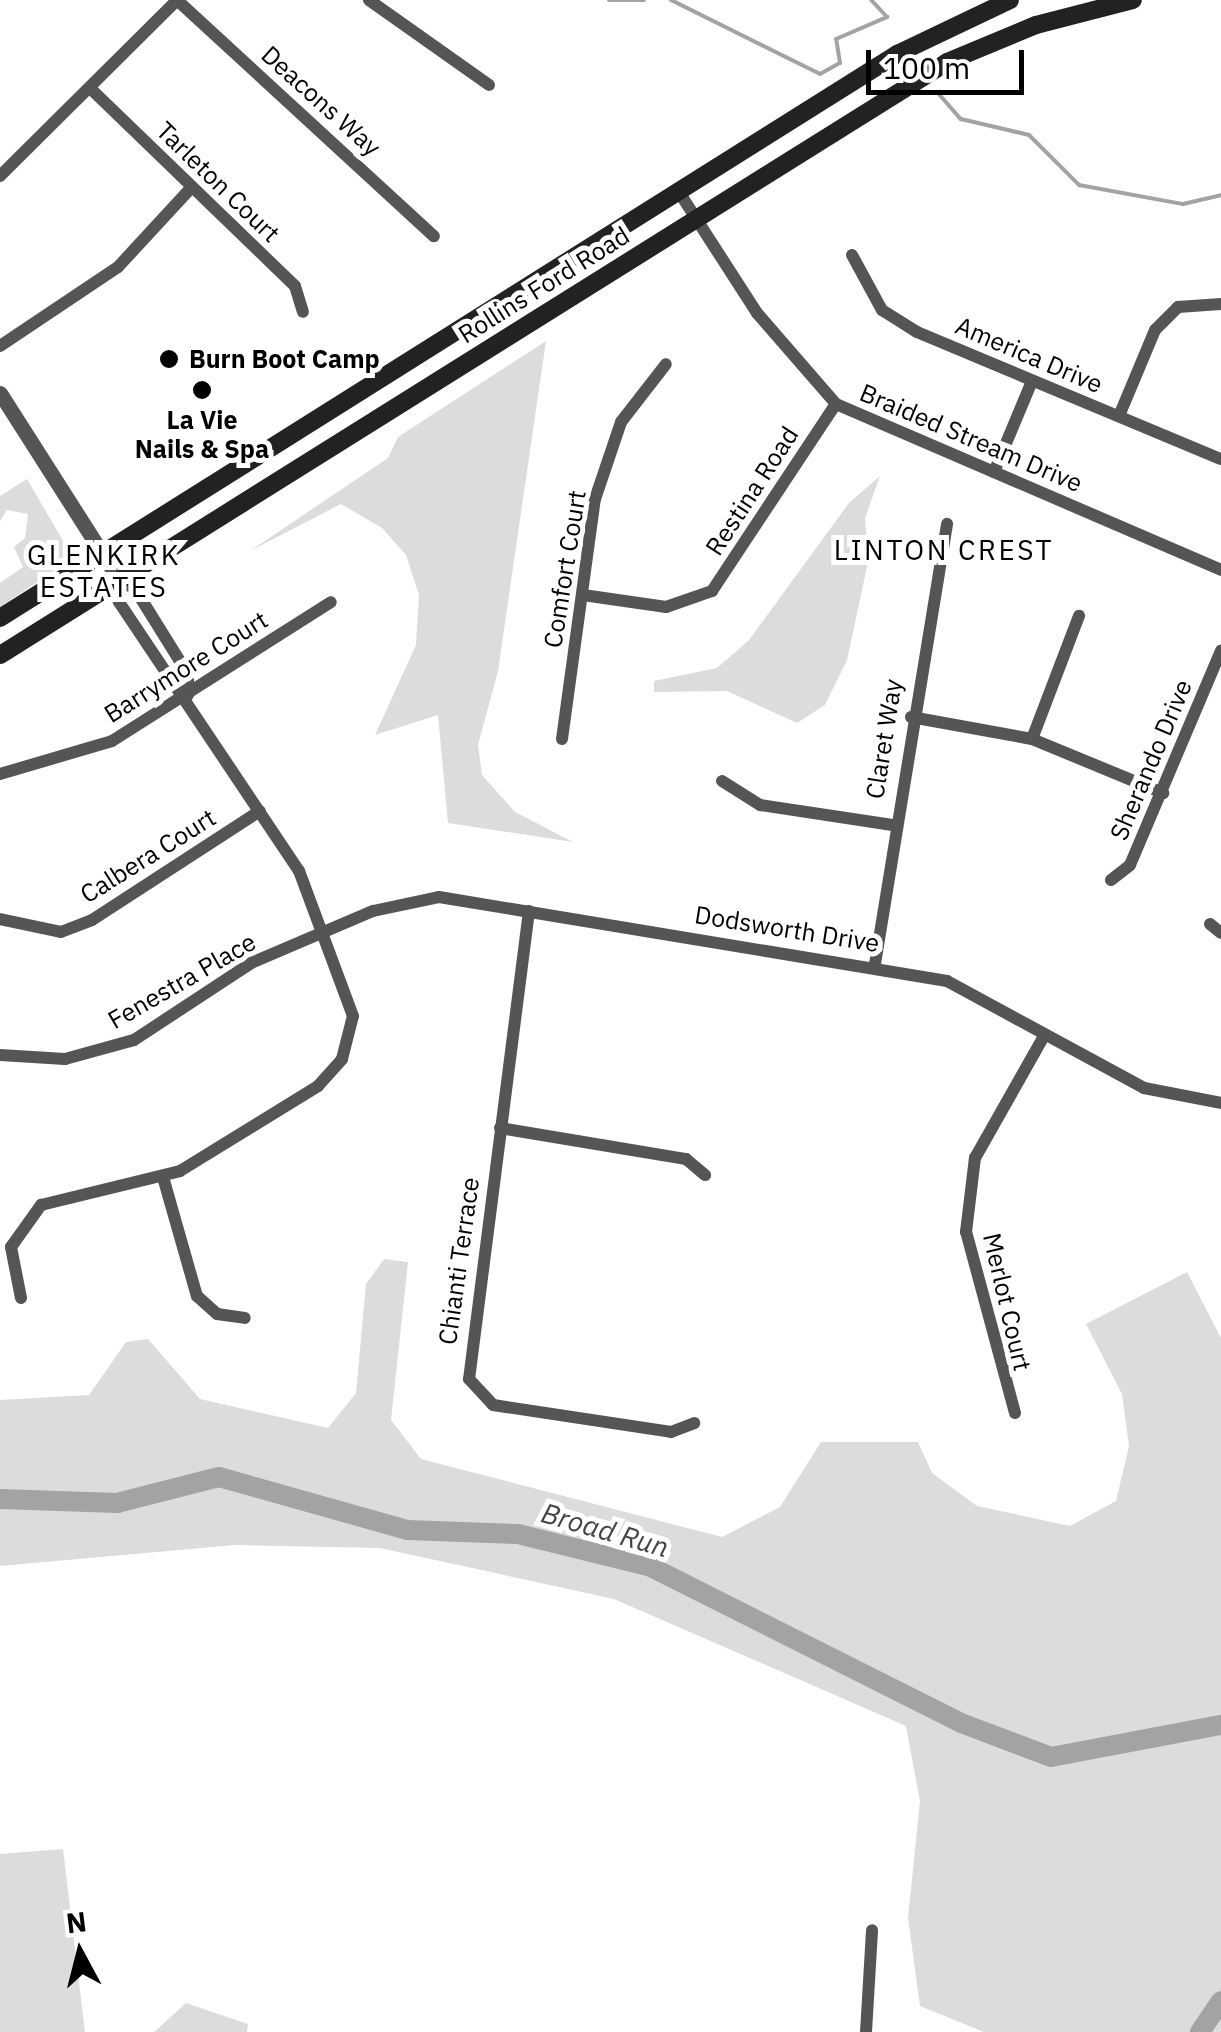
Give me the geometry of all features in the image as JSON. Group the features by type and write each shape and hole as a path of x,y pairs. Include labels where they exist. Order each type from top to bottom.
{"main road":[{"name":"Rollins Ford Road","path":"0,618 914,44 1010,0"},
{"name":"Rollins Ford Road","path":"0,655 946,62 1019,31 1134,0"}],"street":[{"path":"0,176 92,90 177,0"},
{"name":"Deacons Way","path":"177,0 434,236"},
{"path":"369,0 489,85"},
{"name":"Tarleton Court","path":"92,90 190,189 296,286 304,312"},
{"path":"0,346 118,267 190,189"},
{"name":"Braided Stream Drive","path":"679,192 779,342 836,404 1221,570"},
{"name":"America Drive","path":"852,254 882,310 1032,381 1221,459"},
{"path":"1119,416 1155,330 1178,306 1221,304"},
{"name":"Comfort Court","path":"562,739 595,498 621,422 666,364"},
{"path":"994,472 1032,381"},
{"path":"0,393 119,580 135,588 188,674 188,695"},
{"name":"Restina Road","path":"583,595 666,607 712,590 836,404"},
{"name":"Claret Way","path":"875,964 910,717 948,524"},
{"path":"21,1298 11,1247 40,1205 164,1177 318,1086 342,1059 353,1016 300,871 188,695 171,685 118,602 119,580"},
{"name":"Barrymore Court","path":"0,774 112,741 332,602"},
{"path":"1032,739 1079,616"},
{"name":"Sherando Drive","path":"1111,880 1130,865 1221,650"},
{"path":"910,717 1032,739 1163,793"},
{"path":"722,781 760,805 893,824"},
{"name":"Calbera Court","path":"0,918 61,932 92,920 260,812"},
{"name":"Dodsworth Drive","path":"325,933 418,898 875,964 947,980 1043,1038 1164,1095 1221,1103"},
{"name":"Chianti Terrace","path":"529,912 469,1380 493,1406 671,1432 694,1424"},
{"name":"Fenestra Place","path":"0,1055 65,1059 134,1040 251,963 325,933"},
{"name":"Merlot Court","path":"1015,1413 966,1232 975,1158 1043,1038"},
{"path":"500,1128 686,1159 705,1176"},
{"path":"164,1177 197,1296 217,1314 244,1318"},
{"path":"866,2032 872,1930"}],"shaded area":[{"path":"546,341 498,671 478,745 482,775 515,812 573,842 448,823 438,715 375,735 416,645 419,595 406,555 382,528 341,504 250,551 388,458 398,437"},
{"path":"880,476 865,518 868,562 847,660 825,705 797,723 727,691 654,692 654,681 717,668 749,640 849,503"},
{"path":"27,479 73,558 0,607 0,583 23,567 14,547 25,538 28,514 7,510 0,521 0,496"},
{"path":"384,1259 408,1262 391,1420 421,1459 722,1537 780,1507 821,1442 918,1442 932,1473 977,1506 1070,1526 1116,1501 1129,1446 1122,1394 1086,1324 1187,1272 1221,1338 1221,2032 984,2032 920,2006 908,1918 920,1801 906,1726 614,1599 380,1548 235,1545 0,1566 0,1400 89,1395 126,1342 148,1339 200,1399 328,1428 356,1393 366,1284"},
{"path":"63,1849 85,2032 0,2032 0,1854"},
{"path":"186,2003 248,2024 247,2032 154,2032"}],"waterway":[{"path":"609,0 644,0"},
{"path":"671,0 820,74 840,63 836,39 887,17 871,0"},
{"path":"938,93 961,119 1029,135 1079,185 1183,204 1221,195"},
{"name":"Broad Run","path":"0,1499 117,1503 219,1477 407,1530 518,1534 651,1567 961,1723 1051,1757 1221,1725"},
{"name":"Broad Run","path":"1200,2032 1221,2001"}],"place":[{"name":"Burn Boot Camp","path":"169,359"},
{"name":"La Vie Nails & Spa","path":"202,390"}],"district":[{"name":"LINTON CREST","path":"944,550"},
{"name":"GLENKIRK ESTATES","path":"104,571"}]}
